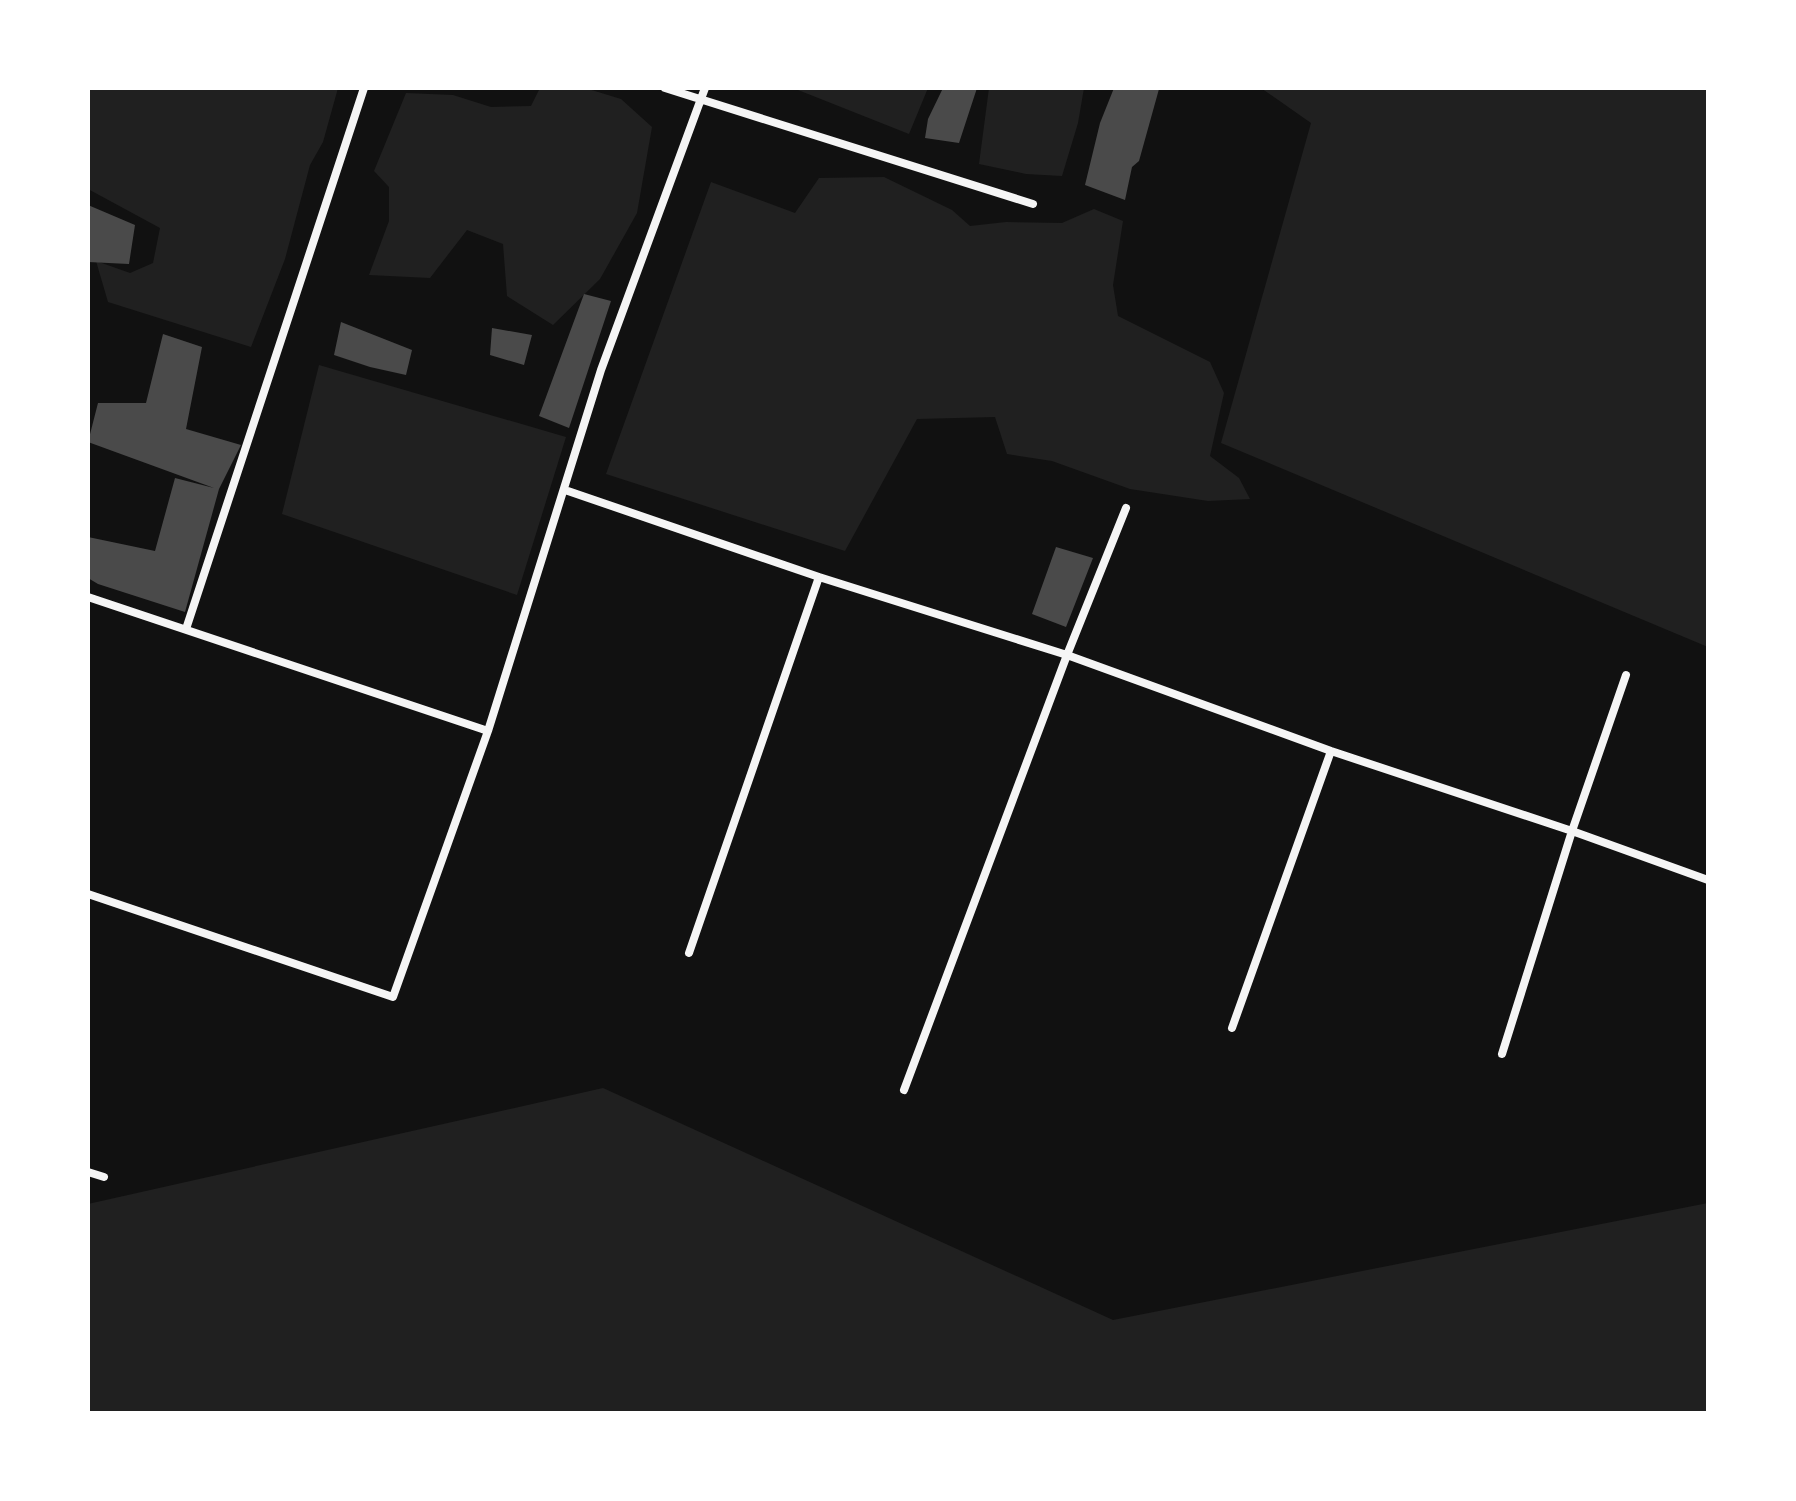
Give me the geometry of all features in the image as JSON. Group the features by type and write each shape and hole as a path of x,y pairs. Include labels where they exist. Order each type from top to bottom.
{"street":[{"path":"186,629 364,88"},
{"path":"665,88 1033,204"},
{"path":"88,894 393,997 488,731 601,370 705,88"},
{"path":"565,490 819,577 1067,655 1331,751 1708,880"},
{"path":"904,1090 1067,655 1126,508"},
{"path":"689,953 819,577"},
{"path":"88,597 488,731"},
{"path":"1502,1054 1572,831 1626,675"},
{"path":"1232,1028 1331,751"},
{"path":"88,1172 104,1177"}],"shaded area":[{"path":"88,88 338,88 323,142 310,165 285,259 251,347 108,302 96,261 130,273 153,263 160,228 88,189"},
{"path":"540,88 585,88 621,99 652,127 637,213 600,279 553,325 507,296 503,244 467,230 430,278 369,275 389,221 389,187 374,171 406,93 453,95 491,107 531,106"},
{"path":"793,88 928,88 909,134"},
{"path":"989,88 1084,88 1078,123 1062,176 1026,174 979,164"},
{"path":"1261,88 1708,88 1708,647 1221,443 1311,123"},
{"path":"884,177 952,210 970,226 1006,222 1062,223 1094,209 1123,221 1113,285 1118,316 1210,362 1224,393 1210,456 1239,478 1250,499 1208,501 1130,489 1052,461 1007,454 995,417 917,419 845,551 606,474 711,182 795,213 819,178"},
{"path":"319,365 566,437 517,595 282,514"},
{"path":"603,1088 1113,1320 1708,1203 1708,1413 88,1413 88,1204"}],"building":[{"path":"943,88 977,88 959,143 925,138 928,119"},
{"path":"1114,88 1159,89 1139,161 1132,167 1125,200 1085,185 1100,123"},
{"path":"88,205 135,225 129,264 88,262"},
{"path":"584,294 611,301 569,428 539,416"},
{"path":"341,322 412,350 406,375 334,355"},
{"path":"492,328 532,335 524,365 490,355"},
{"path":"163,334 202,347 186,429 241,445 219,489 185,612 88,578 88,537 155,551 175,478 214,488 88,442 98,403 146,403"},
{"path":"1056,547 1093,558 1066,627 1032,614"}]}
